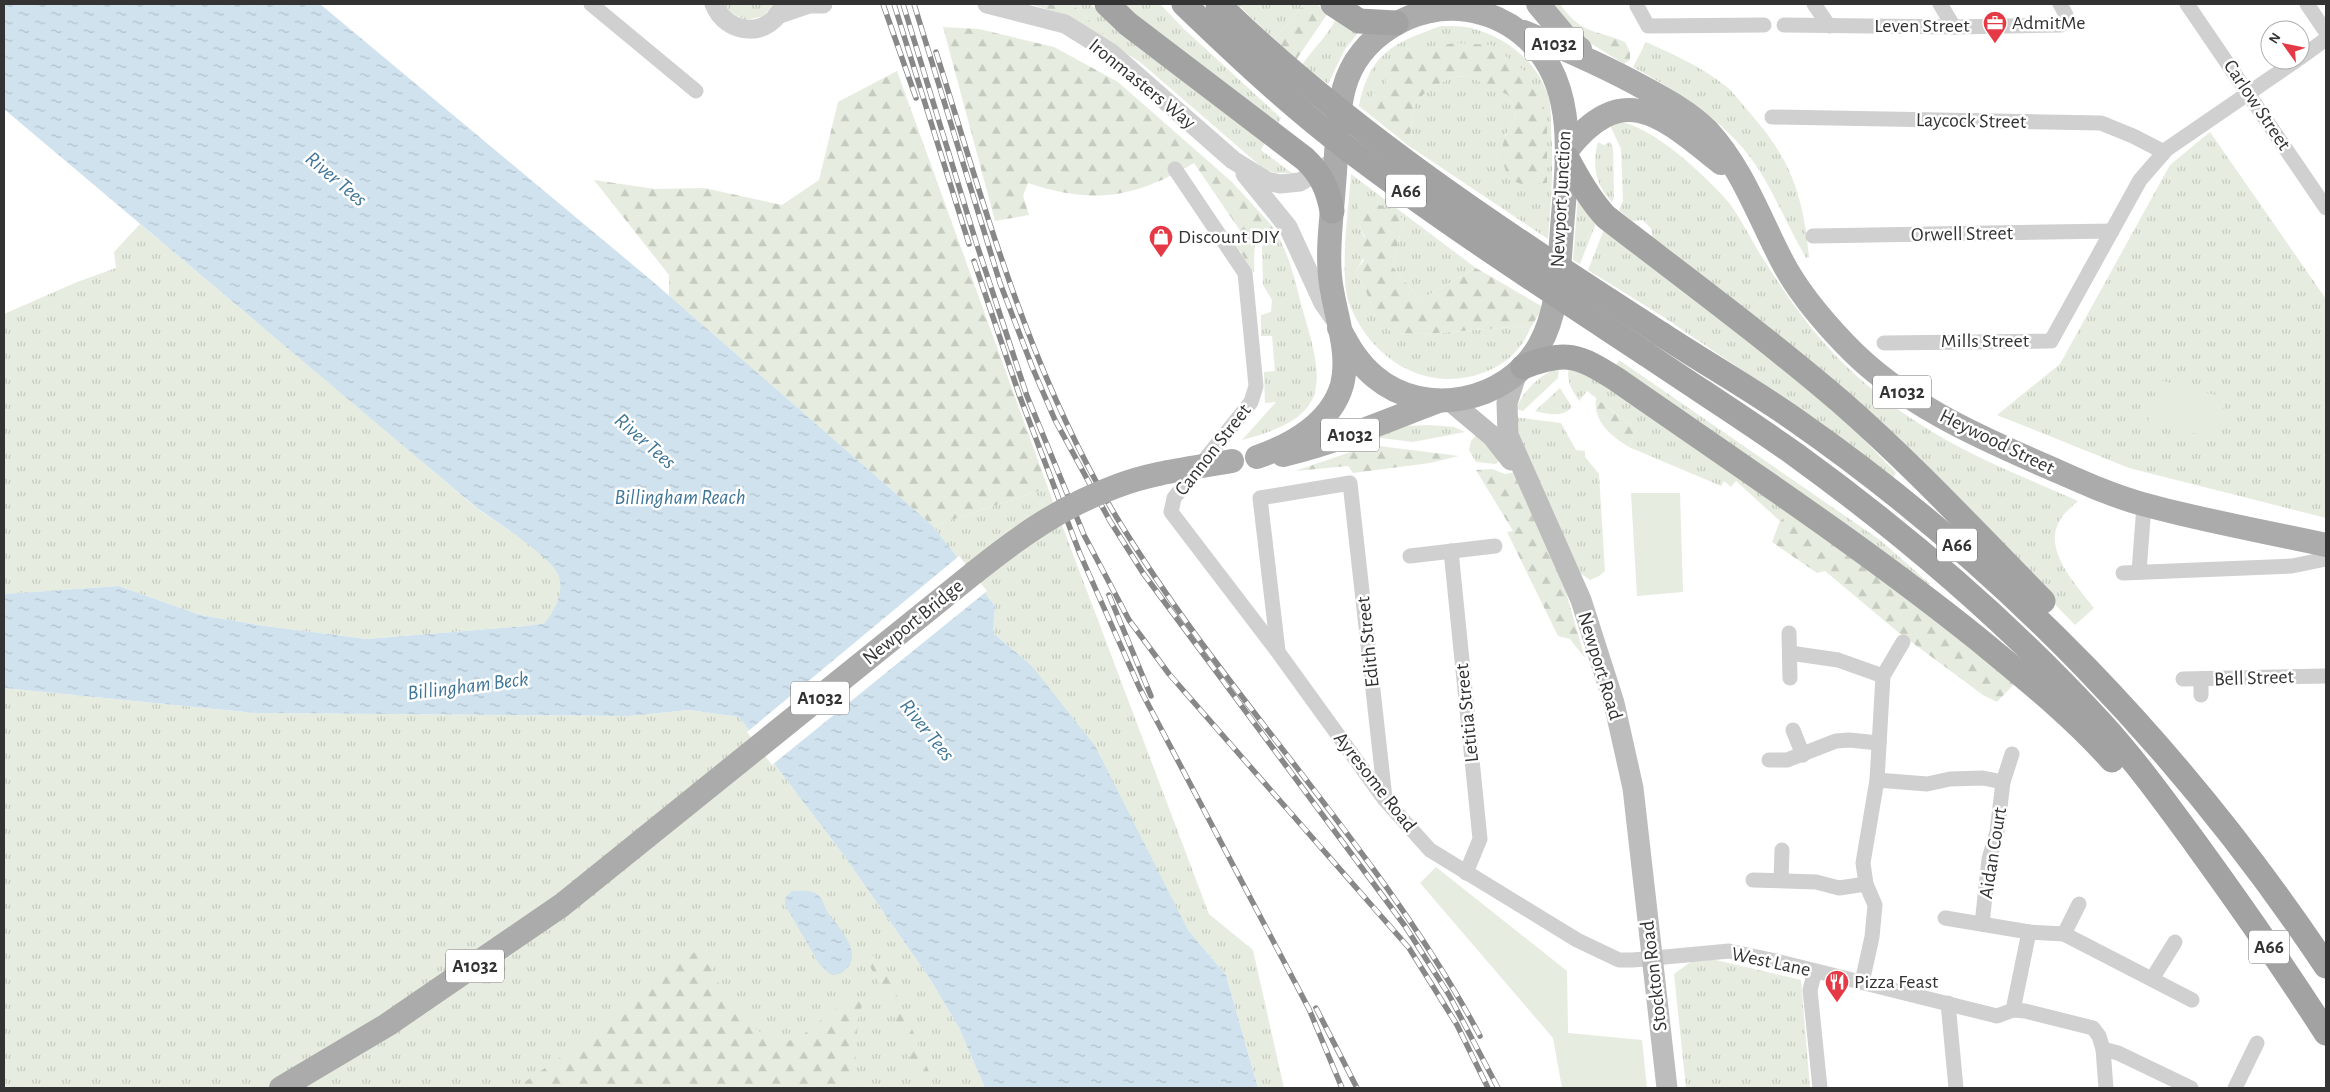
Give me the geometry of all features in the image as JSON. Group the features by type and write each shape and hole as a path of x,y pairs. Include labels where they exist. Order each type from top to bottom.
{"highway":[{"path":"1107,4 1128,24 1305,158 1327,165 1328,192 1332,211"},
{"name":"A66","path":"1184,4 1268,82 1347,148 1515,267 1795,454 1866,508 2001,622 2102,724 2154,787 2260,933 2326,1033"},
{"name":"A66","path":"1218,4 1285,66 1370,136 1540,256 1794,419 1858,466 1959,548 2053,634 2124,708 2210,806 2292,914 2326,966"},
{"path":"1333,4 1359,21 1409,15"},
{"name":"A66","path":"1567,154 1578,181 1597,208 1606,217 1784,354 1842,404 1945,500 2060,620 2178,752 2210,806"},
{"path":"1520,370 1548,357 1578,358 1592,364 1869,556 1942,610 2062,710 2102,748 2210,863"}],"main road":[{"name":"A1032","path":"1538,4 1564,35 1593,60"},
{"name":"Newport Junction","path":"1327,165 1349,74 1364,51 1374,40 1409,15 1434,10 1458,9 1506,18 1538,50 1553,73 1564,112 1567,154 1560,266 1551,316 1539,346 1520,370 1489,391 1470,397 1444,400 1405,394 1376,378 1354,356 1338,326 1329,272 1332,211"},
{"name":"Heywood Street","path":"1506,18 1593,60 1691,116 1708,132 1756,202 1782,262 1803,293 1845,345 1880,376 1922,404 1998,446 2103,491 2144,505 2326,545"},
{"name":"Heywood Street","path":"1567,154 1589,125 1607,113 1628,110 1638,111 1667,123 1742,181"},
{"name":"A1032","path":"1257,458 1279,449 1310,430 1334,403 1342,385 1344,362 1338,326"},
{"name":"Newport Road","path":"1520,370 1507,403 1506,423 1508,435 1525,478 1581,600 1606,674 1633,788 1642,864"},
{"name":"A1032","path":"1257,458 1283,455 1319,446 1444,400"},
{"name":"Newport Road","path":"1444,400 1492,436 1525,478"},
{"name":"Newport Bridge","path":"282,1088 386,1025 562,905 1024,534 1054,515 1117,486 1151,476 1257,458"},
{"name":"Stockton Road","path":"1642,864 1666,1088"}],"street":[{"path":"591,4 696,91"},
{"path":"714,4 726,21 744,29 764,26 780,10 809,4 823,4"},
{"name":"Ironmasters Way","path":"988,4 1065,24 1110,52 1233,160"},
{"path":"1635,4 1648,26 1764,25"},
{"path":"1814,4 1829,26"},
{"path":"1940,4 1954,27"},
{"name":"Leven Street","path":"1784,25 1954,27 2061,24 2067,21 2060,4"},
{"name":"Carlow Street","path":"2187,4 2326,208"},
{"path":"2307,4 2326,32"},
{"path":"2310,51 2326,39"},
{"path":"2112,232 2140,180 2164,152 2283,70"},
{"name":"Laycock Street","path":"1772,117 2101,123 2133,136 2164,152"},
{"path":"1233,160 1255,175 1280,184 1300,182 1327,165"},
{"path":"1233,160 1288,227 1323,303 1338,326"},
{"name":"Cannon Street","path":"1171,512 1174,498 1251,402 1256,386 1245,273 1175,169"},
{"name":"Orwell Street","path":"1813,236 2112,232"},
{"name":"Mills Street","path":"1884,343 2051,341 2112,232"},
{"name":"Edith Street","path":"1278,652 1260,498 1350,483 1385,800"},
{"path":"2139,572 2144,505"},
{"name":"Ayresome Road","path":"1171,512 1278,652 1385,800 1430,850 1577,940 1619,960 1651,957"},
{"path":"1410,556 1495,546"},
{"name":"Letitia Street","path":"1451,551 1480,839 1466,872"},
{"path":"2123,573 2292,566 2326,560"},
{"path":"1790,632 1790,678"},
{"path":"1862,982 1872,937 1875,905 1866,884 1863,863 1877,780 1882,676 1903,642"},
{"path":"1790,653 1838,660 1882,676"},
{"name":"Bell Street","path":"2182,680 2326,676"},
{"path":"2201,680 2201,695"},
{"path":"1793,730 1803,755"},
{"path":"1769,760 1786,760 1836,741 1849,740 1879,743"},
{"name":"Aidan Court","path":"1982,924 1990,858 1997,832 2003,782 2012,754"},
{"name":"Aidan Court","path":"1877,780 1927,784 1950,778 1983,778 2003,782"},
{"path":"1781,880 1782,850"},
{"path":"1753,880 1816,882 1839,888 1866,884"},
{"path":"2064,934 2079,904"},
{"name":"Aidan Court","path":"1945,918 2029,932 2064,934 2192,1000"},
{"path":"2013,1010 2029,932"},
{"path":"2152,979 2174,942"},
{"name":"West Lane","path":"1651,957 1729,951 1997,1016 2013,1010 2025,1011 2093,1028 2099,1036 2103,1049"},
{"path":"1815,971 1810,990 1820,1088"},
{"path":"1948,1004 1956,1088"},
{"path":"2235,1088 2258,1043"},
{"path":"2106,1088 2103,1049 2118,1052 2192,1088"}],"green space":[{"path":"724,4 773,4 764,16 746,20 729,12"},
{"path":"1029,4 1072,4 1122,51 1078,23 1054,12"},
{"path":"1072,4 1090,4 1137,47 1266,141 1261,150 1292,173 1276,173 1265,170 1140,62 1122,51"},
{"path":"1113,4 1160,4 1184,29 1281,118 1277,125"},
{"path":"1237,4 1305,4 1274,39"},
{"path":"1305,4 1317,4 1328,13 1296,60 1274,39"},
{"path":"1548,4 1560,4 1582,26 1625,42 1630,52 1630,60 1624,64 1587,41"},
{"path":"1336,18 1359,32 1345,49 1328,84 1302,65 1326,35"},
{"path":"1441,26 1471,28 1497,38 1520,53 1538,74 1549,99 1550,106 1552,157 1548,239 1409,146 1414,104 1429,89 1452,77 1468,76 1508,94 1516,116 1505,136 1547,183 1491,45 1387,84 1359,106 1370,74 1386,52 1409,38"},
{"path":"943,27 979,29 1054,47 1118,82 1232,182 1274,228 1266,232 1257,241 1254,251 1254,273 1232,239 1241,232 1194,163 1152,184 1133,191 1114,194 1094,196 1074,194 1028,183 1023,196 1029,215 995,221"},
{"path":"1646,42 1695,66 1723,84 1734,94 1763,129 1785,162 1792,179 1803,215 1809,257 1806,258 1773,194 1749,155 1720,125 1687,99 1633,67"},
{"path":"1456,43 1491,45 1526,72 1547,114 1547,183 1523,185 1509,179 1503,161 1502,147 1516,116 1508,95 1468,76 1452,77 1429,89 1414,104 1409,146 1359,106 1386,84 1386,66 1412,49"},
{"path":"897,71 1048,488 933,526 669,296 669,275 594,180 655,189 704,188 782,205 819,180 838,102"},
{"path":"1622,122 1635,126 1663,142 1703,175 1724,197 1743,224 1769,269 1799,312 1845,365 1872,389 1915,421 1961,448 2078,501 2060,519 2055,533 2055,545 2064,568 2094,608 2075,625 2006,554 1652,239 1652,230 1643,220 1632,221 1619,210 1623,201 1621,149 1610,125"},
{"path":"2210,132 2326,299 2326,518 2129,468 1997,415 2060,364 2170,165"},
{"path":"1598,142 1604,145 1610,142 1613,148 1614,197 1612,202 1602,189 1596,174 1595,158"},
{"path":"1351,174 1476,268 1420,300 1392,266 1404,219 1358,223 1364,236 1365,248 1355,272 1366,291 1375,315 1393,333 1425,334 1524,326 1530,329 1518,349 1500,365 1485,372 1463,378 1442,379 1422,375 1403,367 1386,356 1371,341 1358,323 1346,291 1345,258"},
{"path":"1357,196 1373,201 1404,219 1392,266 1420,300 1476,268 1543,307 1530,329 1524,326 1425,334 1392,333 1375,315 1366,291 1355,272 1364,260 1352,249 1365,237 1358,223"},
{"path":"1578,196 1597,221 1580,264 1573,260"},
{"path":"140,224 473,505 542,555 558,574 561,587 553,612 546,623 367,639 265,626 200,615 119,586 4,594 4,314 77,282 116,268 114,252"},
{"path":"1605,227 1721,313 1845,420 1896,473 1892,480 1811,417 1665,318 1588,270"},
{"path":"1277,235 1290,262 1311,338 1317,380 1314,396 1306,409 1291,421 1271,431 1242,440 1276,402 1265,403 1264,372 1275,371 1272,336 1261,336 1261,315 1271,312 1272,300 1263,285 1262,247 1265,241"},
{"path":"1619,360 1880,540 1930,584 1928,585 1616,367"},
{"path":"1569,366 1589,369 1791,511 1780,521 1736,481 1731,487 1724,481 1721,486 1629,447 1636,429 1587,391 1579,401 1569,381"},
{"path":"1559,368 1558,378 1523,411 1516,409 1523,396 1533,384 1545,374"},
{"path":"2159,380 2226,398 2216,439 2148,421"},
{"path":"1560,388 1572,407 1559,414 1535,411"},
{"path":"1596,398 1636,429 1629,447 1610,433 1600,421 1597,414"},
{"path":"1514,417 1561,423 1576,450 1585,451 1585,457 1599,474 1605,571 1599,576 1590,580 1576,570 1518,445"},
{"path":"1404,426 1454,427 1465,432 1413,442 1373,437"},
{"path":"1476,435 1493,450 1499,461 1496,464 1476,462 1469,450 1471,441"},
{"path":"1371,445 1459,456 1430,463 1353,473 1348,466 1295,471"},
{"path":"1492,469 1505,474 1515,472 1556,558 1585,658 1570,639 1558,636 1507,532 1513,531 1476,470"},
{"path":"1048,488 1209,914 1253,950 1284,1088 1258,1088 1226,975 1188,930 1031,665 993,633 995,606 933,526"},
{"path":"1631,493 1680,493 1683,592 1637,596"},
{"path":"1791,511 2017,681 1997,702 1983,695 1898,632 1825,571 1817,573 1772,542 1780,521"},
{"path":"4,688 255,713 629,716 689,710 739,717 845,857 930,979 959,1028 985,1088 4,1088"},
{"path":"1436,867 1567,971 1568,1033 1642,1040 1647,1088 1562,1088 1553,1038 1420,883"},
{"path":"701,948 711,954 712,971 720,986 753,1027 779,1045 803,1035 850,996 856,995 863,1003 858,1017 854,1088 516,1088 590,1037 681,961"},
{"path":"866,951 875,958 895,991 935,1088 921,1088 890,1004 864,955"},
{"path":"1699,956 1801,980 1810,1088 1686,1088 1674,974"}],"water":[{"path":"4,4 320,4 651,280 933,526 995,606 993,633 1031,665 1095,746 1188,930 1226,975 1258,1088 985,1088 959,1028 930,979 845,857 739,717 689,710 629,716 255,713 4,688 4,594 119,586 200,615 265,626 367,639 545,623 555,607 560,583 555,569 536,550 477,508 4,109"},
{"path":"792,891 809,891 819,896 828,913 848,941 852,957 850,964 842,972 830,974 820,965 785,905 785,898"}],"pier":[{"path":"959,556 987,591 772,765 747,732"}],"railway":[{"path":"883,4 916,98"},
{"path":"894,4 969,244"},
{"path":"903,4 976,242 1027,396 1084,535 1129,620 1169,674 1409,948 1457,1025 1488,1088"},
{"path":"914,4 1000,283 1055,420 1110,521 1143,573 1405,926 1449,995 1498,1088"},
{"path":"936,52 992,231 1013,291 1059,407 1086,463 1117,518 1160,585 1397,902 1440,967 1480,1036"},
{"path":"974,261 1020,397 1080,554 1140,689 1309,1009 1342,1088"},
{"path":"1109,595 1151,696"},
{"path":"1316,1008 1357,1088"}],"place":[{"name":"AdmitMe","path":"1995,44"},
{"name":"Discount DIY","path":"1161,258"},
{"name":"Pizza Feast","path":"1837,1003"}],"water label":[{"name":"River Tees","path":"336,179"},
{"name":"River Tees","path":"645,441"},
{"name":"Billingham Reach","path":"680,497"},
{"name":"Billingham Beck","path":"468,686"},
{"name":"River Tees","path":"927,730"}]}
